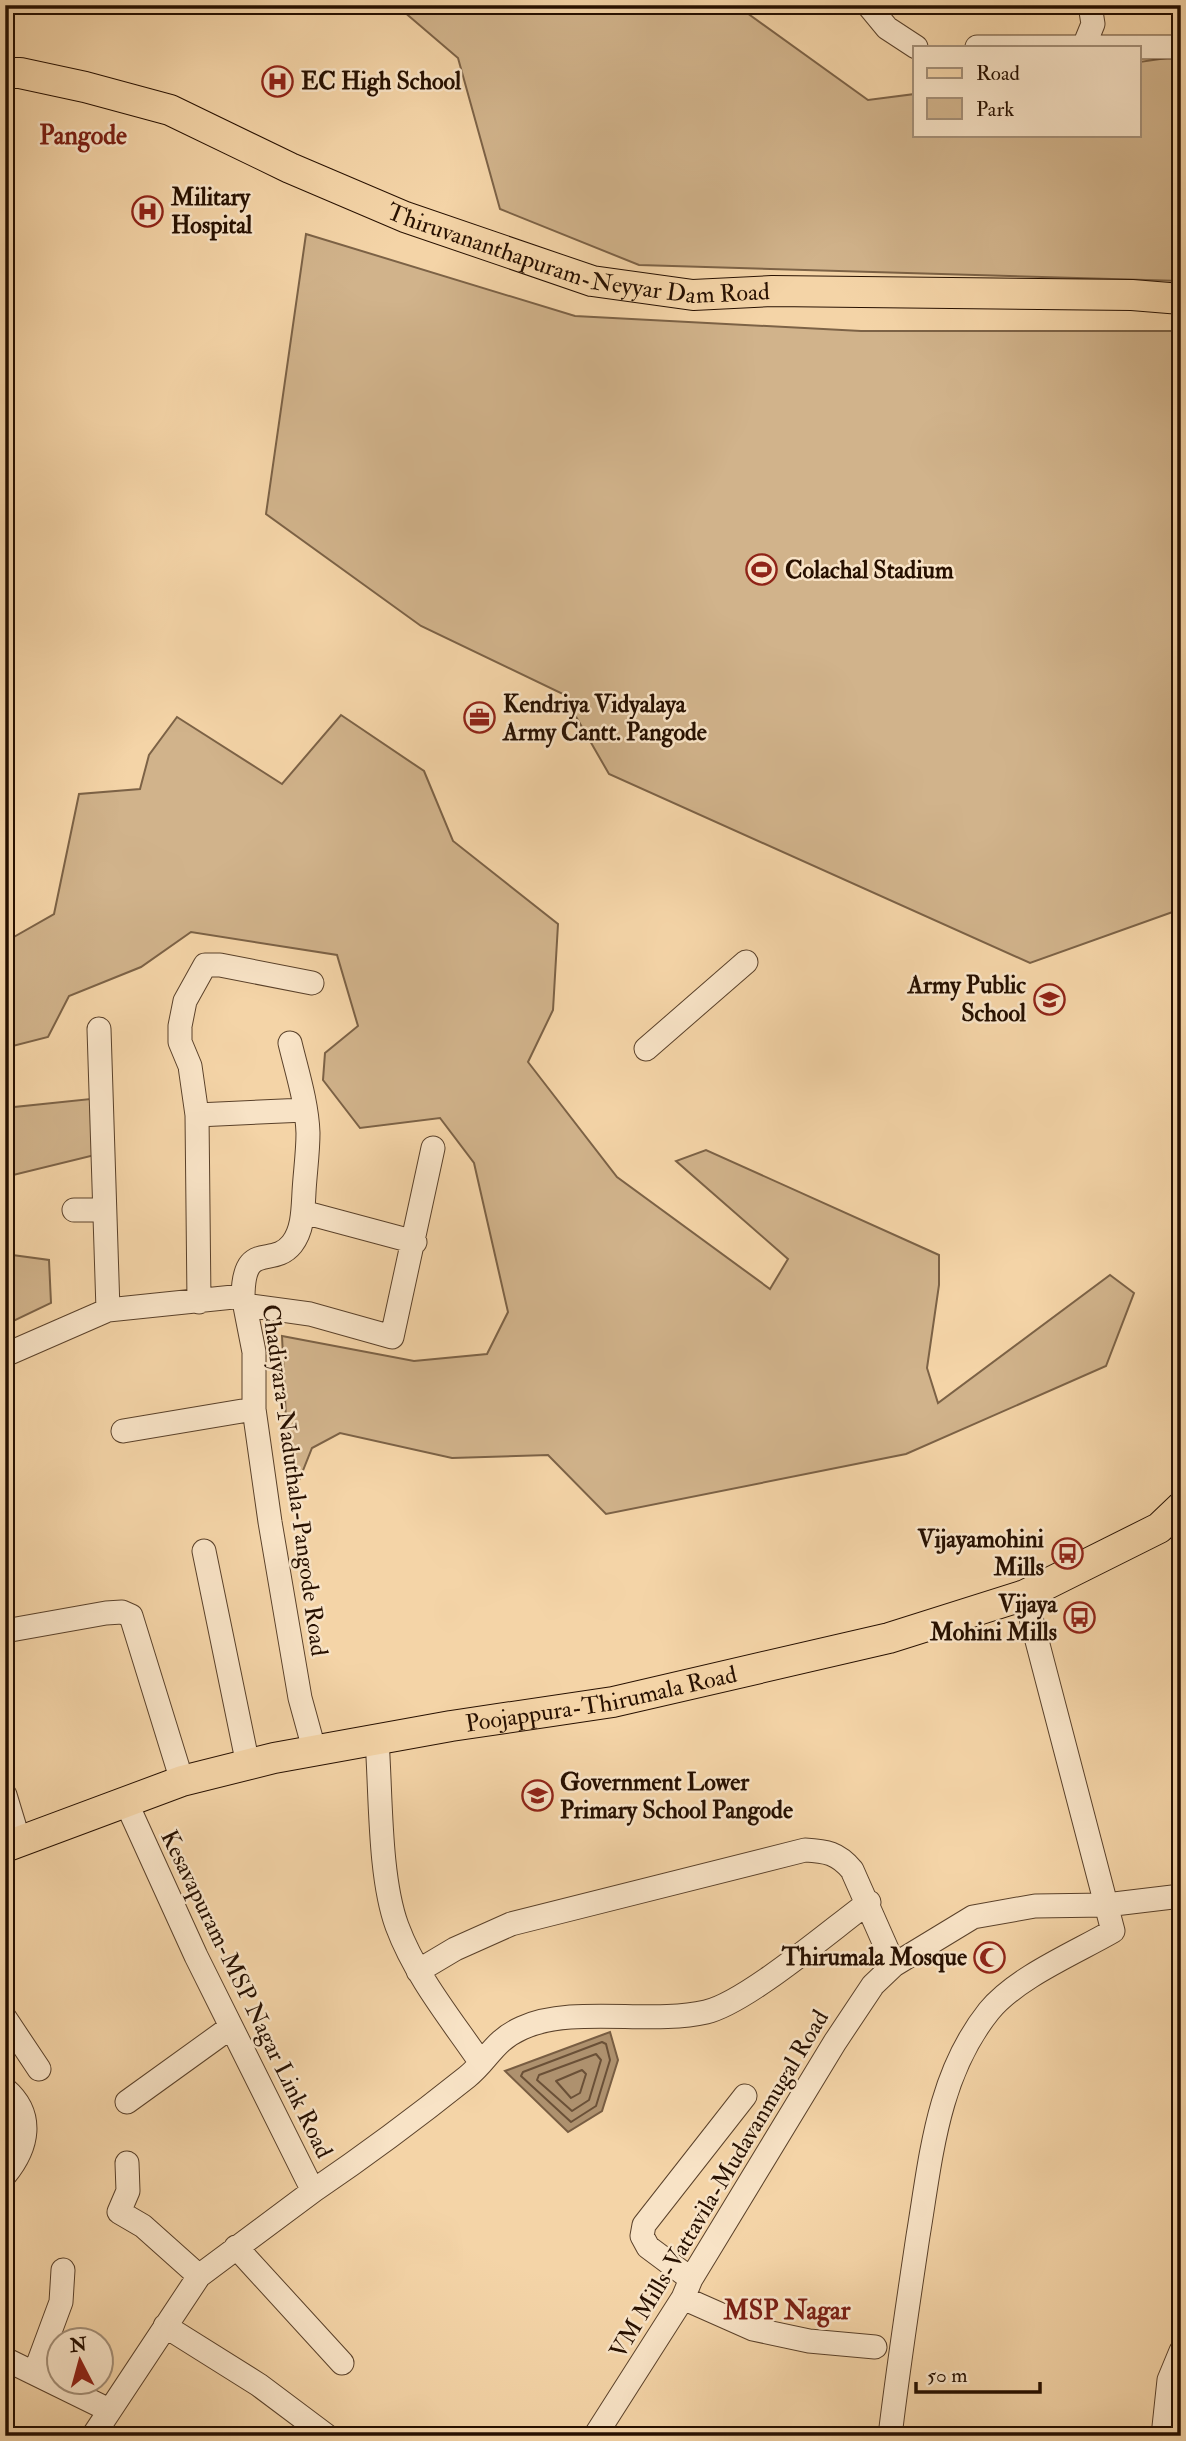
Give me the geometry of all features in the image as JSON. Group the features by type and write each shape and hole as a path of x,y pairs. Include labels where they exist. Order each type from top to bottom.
{"main road":[{"name":"Thiruvananthapuram-Neyyar Dam Road","path":"5,73 85,87 170,110 290,168 405,217 592,281 693,295 772,291 1132,295 1181,299"},
{"name":"Poojappura-Thirumala Road","path":"12,1844 182,1782 314,1749 613,1702 888,1638 1026,1595 1158,1528 1181,1507"}],"street":[{"path":"868,5 887,27 915,46"},
{"path":"1084,46 1093,24 1090,5"},
{"path":"1140,47 1181,47"},
{"path":"646,1049 746,962"},
{"path":"199,1302 197,1115 190,1066 180,1042 180,1026 186,1001 205,965 220,965 313,983"},
{"path":"99,1029 108,1310"},
{"path":"290,1043 308,1132 303,1212 300,1227 291,1245 280,1253 262,1255 251,1262 243,1277 244,1300 310,1314 392,1337 415,1242 433,1148"},
{"path":"197,1115 305,1110"},
{"path":"74,1210 103,1210"},
{"path":"303,1212 415,1242"},
{"name":"Chadiyara-Naduthala-Pangode Road","path":"5,1355 108,1310 244,1300 254,1352 254,1409 300,1698 314,1749"},
{"path":"123,1431 254,1409"},
{"path":"204,1551 248,1765"},
{"path":"890,2436 935,2132 946,2088 962,2052 990,2010 1039,1971 1113,1931 1026,1595"},
{"path":"5,1631 106,1613 121,1612 131,1616 182,1782"},
{"path":"377,1740 388,1882 397,1924 418,1971 481,2063"},
{"path":"5,1795 12,1844"},
{"name":"Kesavapuram-MSP Nagar Link Road","path":"126,1802 231,2026 313,2191 378,2146 481,2063 499,2040 524,2027 562,2019 674,2016 708,2012 735,2000 869,1902"},
{"path":"418,1971 455,1949 511,1924 804,1850 824,1851 841,1857 852,1870 869,1902 894,1965"},
{"name":"VM Mills-Vattavila-Mudavanmugal Road","path":"596,2436 835,2042 873,1985 894,1965 973,1917 1035,1906 1106,1905 1181,1896"},
{"path":"5,2018 39,2069"},
{"path":"127,2102 231,2026"},
{"path":"5,2089 23,2111 25,2134 20,2156 5,2175"},
{"path":"745,2096 644,2225 642,2236 648,2247 687,2288 753,2329 809,2341 875,2347"},
{"path":"127,2163 128,2191 120,2212 143,2226 199,2276"},
{"path":"93,2436 199,2276 313,2191"},
{"path":"236,2247 342,2363"},
{"path":"35,2372 61,2302 63,2270"},
{"path":"165,2326 259,2385 327,2436"},
{"path":"1163,2436 1163,2411 1169,2380 1181,2351"},
{"path":"5,2359 109,2410"}],"green space":[{"path":"396,5 736,5 868,100 913,94 913,136 1140,136 1140,62 1181,56 1181,281 639,265 500,209 458,58"},
{"name":"Colachal Stadium","path":"306,234 575,316 861,331 1171,331 1181,334 1181,909 1030,963 609,774 563,694 421,626 266,514"},
{"path":"341,715 424,771 453,841 558,924 553,1010 528,1062 617,1177 770,1289 788,1259 676,1161 706,1150 939,1255 939,1285 927,1368 938,1403 1110,1275 1134,1293 1106,1366 906,1454 606,1514 548,1455 452,1458 340,1433 312,1448 290,1503 282,1336 414,1361 487,1354 508,1312 474,1163 440,1118 360,1128 323,1080 325,1053 358,1026 337,955 191,932 141,967 69,996 48,1037 5,1048 5,942 54,914 79,794 140,789 149,755 177,717 282,784"},
{"path":"100,1098 103,1153 5,1177 5,1108"},
{"path":"5,1254 49,1260 51,1303 5,1325"}],"water":[{"path":"610,2032 618,2060 602,2111 568,2132 505,2071"}],"place":[{"name":"EC High School","path":"278,81"},
{"name":"Military Hospital","path":"148,211"},
{"name":"Colachal Stadium","path":"762,570"},
{"name":"Kendriya Vidyalaya Army Cantt. Pangode","path":"480,718"},
{"name":"Army Public School","path":"1049,999"},
{"name":"Vijayamohini Mills","path":"1067,1553"},
{"name":"Vijaya Mohini Mills","path":"1080,1618"},
{"name":"Government Lower Primary School Pangode","path":"537,1796"},
{"name":"Thirumala Mosque","path":"990,1957"}],"district":[{"name":"Pangode","path":"83,135"},
{"name":"MSP Nagar","path":"787,2310"}]}
